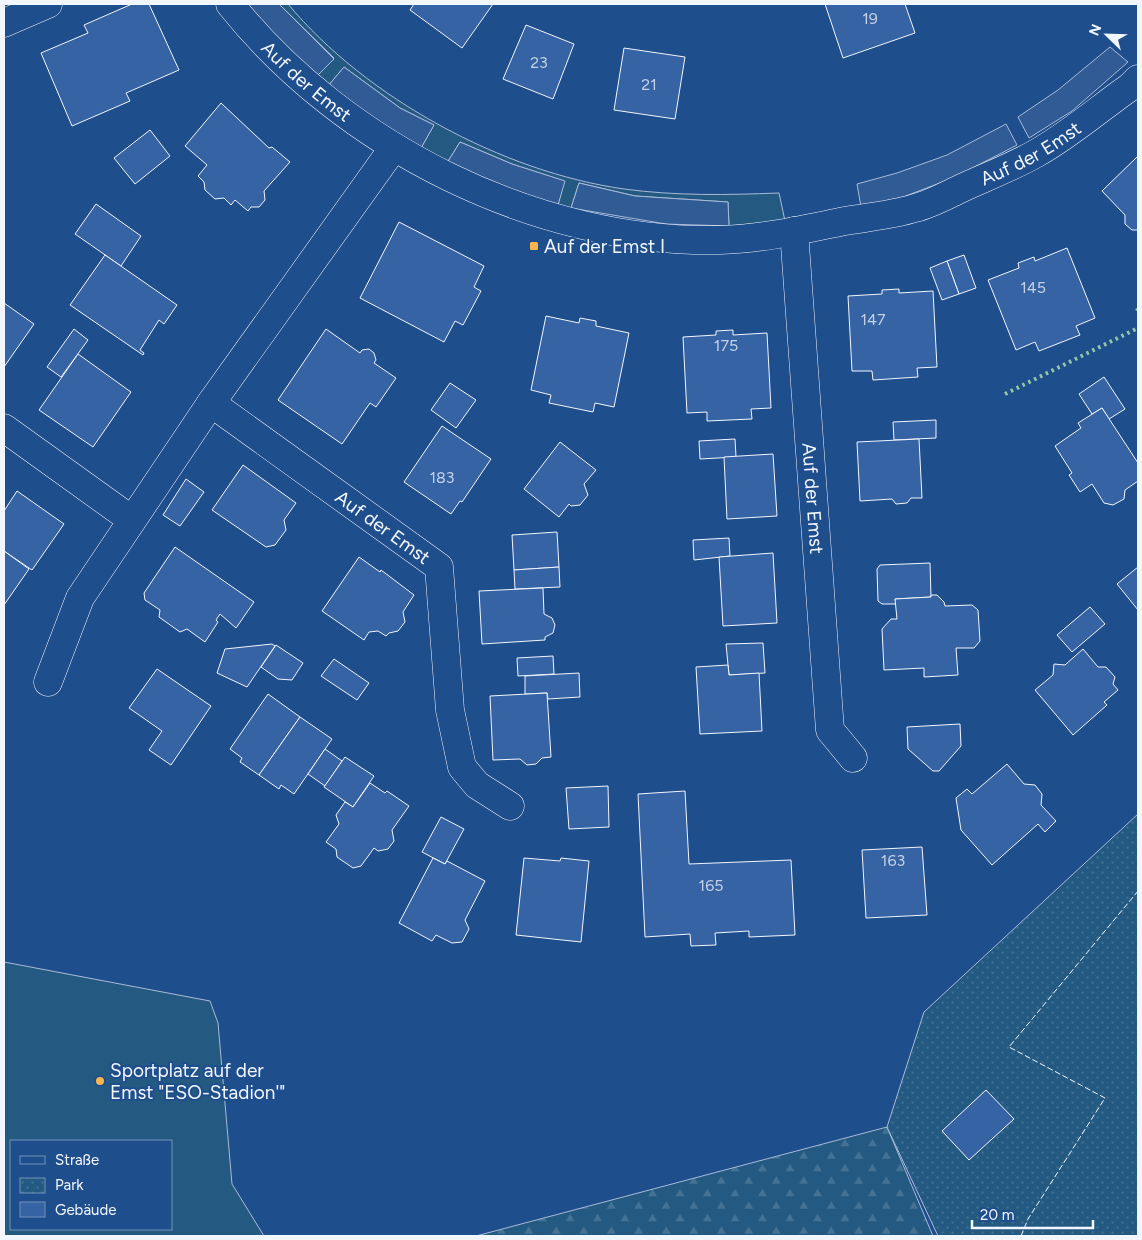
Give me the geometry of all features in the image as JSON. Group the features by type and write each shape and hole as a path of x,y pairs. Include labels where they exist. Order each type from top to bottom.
{"street":[{"path":"4,23 48,4"},
{"name":"Auf der Emst","path":"230,4 257,38 315,91 394,147 456,181 546,216 593,228 662,237 721,240 794,231 916,208 1036,154 1130,87 1138,78"},
{"path":"48,682 80,598 212,403 394,147"},
{"name":"Auf der Emst","path":"794,231 830,730 853,758"},
{"name":"Auf der Emst","path":"212,403 440,567 450,710 462,768 477,784 510,806"},
{"path":"4,428 132,520"}],"green space":[{"path":"279,4 288,4 320,38 356,70 397,99 440,125 485,148 531,166 578,180 624,189 663,193 779,193 785,221 729,226 728,202 635,196 579,183 571,208 558,205 564,181 512,164 460,142 447,163 421,148 434,125 400,108 344,67 328,86 318,75 334,58"},
{"path":"1138,814 1138,1236 938,1236 887,1127 924,1012"},
{"name":"Sportplatz auf der Emst \"ESO-Stadion'\"","path":"4,962 210,1001 218,1023 232,1184 264,1236 4,1236"},
{"path":"887,1127 933,1236 476,1236"}],"shaded area":[{"path":"247,4 279,4 334,59 318,75 279,40"},
{"path":"1110,47 1128,62 1072,111 1029,138 1018,117 1058,90"},
{"path":"344,67 400,108 434,125 421,148 379,123 328,86"},
{"path":"1006,124 1017,145 953,178 903,197 861,207 857,184 897,173 947,155"},
{"path":"460,142 512,164 565,181 558,205 505,187 447,163"},
{"path":"579,183 635,196 728,202 729,226 666,224 571,208"}],"building":[{"path":"132,4 149,4 179,70 126,93 130,101 72,126 41,53 88,33 84,25"},
{"path":"414,4 493,4 462,48 410,10"},
{"path":"825,4 905,4 915,33 843,58"},
{"path":"526,25 574,44 553,99 503,79"},
{"path":"624,48 685,57 675,119 614,110"},
{"path":"221,103 269,148 272,147 290,162 264,191 265,200 259,207 251,207 248,211 235,200 231,205 224,198 215,199 205,190 204,182 198,176 207,165 185,146"},
{"path":"150,130 170,156 135,184 114,158"},
{"path":"1138,156 1138,230 1132,230 1125,224 1125,215 1102,191"},
{"path":"96,204 141,236 121,266 75,234"},
{"path":"399,222 484,266 474,287 481,291 463,325 455,321 444,342 360,298"},
{"path":"1067,248 1095,318 1076,326 1080,335 1039,351 1035,342 1016,350 988,280 1019,268 1018,263 1034,257 1035,261"},
{"path":"105,255 177,305 164,324 159,320 140,350 144,353 143,355 70,305"},
{"path":"964,255 976,288 959,294 947,261"},
{"path":"947,261 959,294 942,300 930,268"},
{"path":"899,289 899,293 933,291 937,367 917,368 918,377 873,380 872,371 852,371 848,296 882,294 882,290"},
{"path":"4,303 34,324 4,367"},
{"path":"546,316 579,323 580,318 596,321 596,326 629,333 614,407 595,403 593,412 549,403 551,395 531,390"},
{"path":"74,329 88,340 61,377 47,367"},
{"path":"326,329 360,353 362,350 369,349 374,353 376,360 374,363 396,378 376,407 370,403 342,444 278,400"},
{"path":"733,330 733,335 767,333 771,408 751,409 752,419 707,421 707,412 687,413 683,337 716,335 716,331"},
{"path":"78,354 131,392 93,447 39,410"},
{"path":"1104,377 1125,409 1109,419 1102,408 1092,414 1079,394"},
{"path":"450,383 476,400 456,428 431,410"},
{"path":"1102,408 1138,463 1138,481 1125,490 1124,499 1113,505 1104,503 1092,484 1080,492 1069,475 1072,473 1055,446 1081,428 1078,423"},
{"path":"936,420 936,438 894,440 893,422"},
{"path":"442,426 491,459 462,502 460,501 451,514 404,482"},
{"path":"735,439 736,457 700,459 699,441"},
{"path":"919,439 922,498 911,498 907,503 896,504 892,499 860,501 857,442"},
{"path":"560,442 596,470 584,484 588,495 580,505 571,506 569,504 559,517 524,489"},
{"path":"773,454 777,516 727,519 724,457"},
{"path":"243,465 296,503 284,520 286,530 275,545 266,547 212,510"},
{"path":"186,479 204,492 180,526 163,515"},
{"path":"17,491 64,524 32,570 4,551 4,511"},
{"path":"557,532 559,567 514,570 512,535"},
{"path":"729,538 730,556 694,560 693,540"},
{"path":"175,547 254,602 236,628 220,614 216,620 218,622 205,642 187,629 180,632 159,617 160,610 145,600 144,593"},
{"path":"4,551 29,569 4,605"},
{"path":"773,553 777,623 723,626 719,557"},
{"path":"359,557 380,572 381,570 414,595 403,612 405,622 398,631 389,633 386,636 378,631 369,632 364,640 322,611"},
{"path":"930,563 931,597 895,599 896,604 882,604 878,601 877,569 880,565"},
{"path":"559,567 560,587 515,589 514,570"},
{"path":"1138,567 1138,610 1117,584"},
{"path":"543,588 544,614 552,618 555,625 553,633 545,637 545,640 482,644 479,591"},
{"path":"931,595 937,595 944,602 945,606 972,605 978,610 980,641 974,648 956,648 958,675 924,677 924,668 884,670 882,629 891,619 897,619 895,599 931,597"},
{"path":"1090,607 1105,624 1072,652 1057,635"},
{"path":"763,643 765,673 729,675 726,644"},
{"path":"272,644 275,646 247,687 217,673 225,649"},
{"path":"276,645 303,663 292,680 278,679 261,667"},
{"path":"1083,649 1098,667 1106,667 1115,677 1113,684 1118,690 1104,702 1107,705 1073,735 1035,690 1053,675 1054,664 1065,665"},
{"path":"553,656 554,674 518,676 517,658"},
{"path":"334,659 369,683 357,700 321,676"},
{"path":"728,665 729,675 759,673 762,731 700,734 696,667"},
{"path":"157,669 211,706 171,765 149,750 162,731 129,708"},
{"path":"579,673 580,697 548,699 547,693 525,694 525,676"},
{"path":"547,693 551,757 542,758 536,764 527,765 520,759 493,760 490,696"},
{"path":"268,694 300,717 259,775 240,762 242,758 230,749"},
{"path":"300,717 332,739 294,794 281,785 279,789 259,775"},
{"path":"960,724 961,746 939,771 933,771 908,749 907,727"},
{"path":"325,749 342,761 325,786 308,774"},
{"path":"345,757 374,776 353,807 324,787"},
{"path":"1007,764 1024,784 1035,785 1042,794 1041,805 1056,821 1045,832 1038,824 992,865 961,830 956,798 967,789 972,794"},
{"path":"370,783 385,793 387,791 409,806 392,830 394,841 388,849 378,851 374,848 361,866 353,868 337,857 336,849 326,842 339,824 336,815 345,802 353,807"},
{"path":"608,786 609,827 569,829 566,788"},
{"path":"685,791 689,864 791,860 795,935 749,937 749,931 715,933 716,945 691,946 690,934 645,937 638,794"},
{"path":"441,817 464,829 445,864 422,852"},
{"path":"922,847 927,915 866,918 862,850"},
{"path":"433,858 445,864 447,861 485,881 465,920 469,929 462,942 452,943 436,935 432,941 399,923"},
{"path":"524,858 560,861 561,858 589,861 581,942 516,935"},
{"path":"986,1090 1014,1119 969,1160 942,1131"}],"hedge":[{"path":"1005,394 1138,328"}],"fence":[{"path":"1021,1236 1028,1219 1105,1098 1009,1047 1138,891"}],"place":[{"name":"Auf der Emst I","path":"534,246"},
{"name":"Sportplatz auf der Emst \"ESO-Stadion'\"","path":"100,1081"}]}
